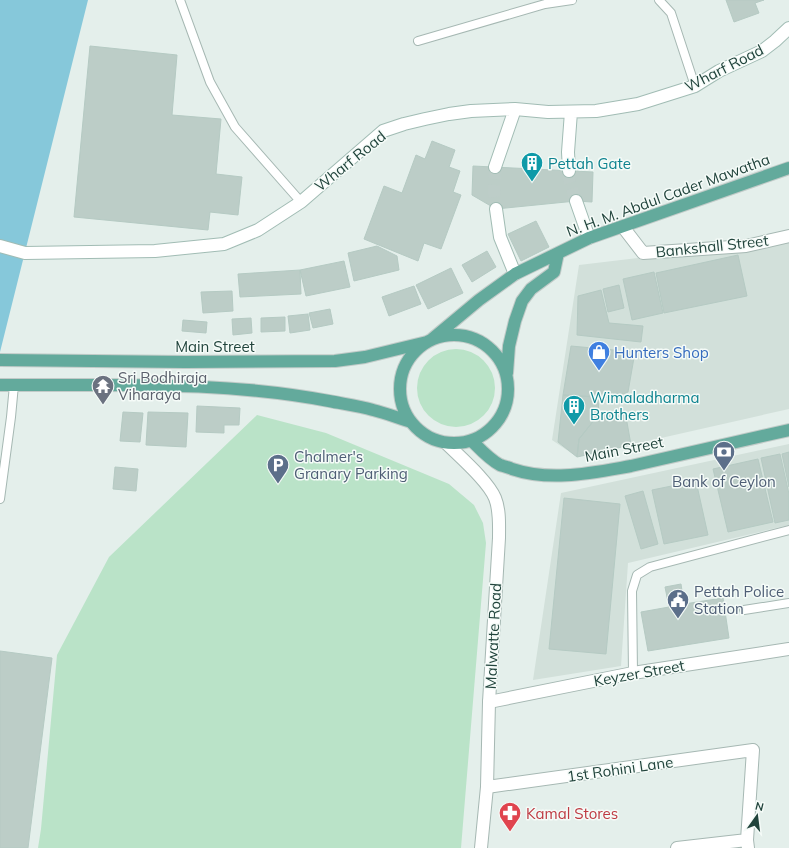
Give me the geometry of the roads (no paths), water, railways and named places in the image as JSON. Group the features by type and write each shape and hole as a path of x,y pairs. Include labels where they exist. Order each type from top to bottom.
{"main road":[{"name":"N. H. M. Abdul Cader Mawatha","path":"429,341 479,300 515,274 589,238 789,168"},
{"name":"N. H. M. Abdul Cader Mawatha","path":"507,376 509,346 522,301 531,289 554,272 558,253"},
{"path":"447,335 463,335 478,340 491,349 501,362 507,376 508,396 502,415 489,431 472,440 459,443 446,443 427,436 411,422 402,406 400,387 403,369 413,353 429,341 447,335"},
{"name":"Main Street","path":"1,360 216,362 335,361 365,357 429,341"},
{"path":"0,385 104,384 188,386 262,391 313,398 373,410 411,422"},
{"name":"Main Street","path":"472,440 500,465 521,472 547,476 564,476 631,466 789,430"}],"street":[{"name":"Wharf Road","path":"0,246 25,252 155,251 224,244 258,230 301,202 383,132 404,124 449,114 472,111 515,109 548,112 596,111 638,104 695,86 719,72 762,51 789,28"},
{"path":"495,167 515,109"},
{"path":"569,171 568,152 571,112"},
{"path":"576,201 589,238"},
{"path":"496,209 500,237 515,274"},
{"name":"Bankshall Street","path":"623,226 643,253 746,246 789,236"},
{"name":"Malwatte Road","path":"446,443 486,483 495,498 499,514 499,538 489,702 487,787 481,848"},
{"name":"Keyzer Street","path":"489,702 633,673 789,649"},
{"name":"1st Rohini Lane","path":"487,787 753,750 747,844"},
{"path":"677,848 747,844"}],"lane":[{"path":"180,0 210,82 235,126 301,202"},
{"path":"418,41 545,4 572,0"},
{"path":"659,0 671,13 695,86"},
{"path":"0,499 14,385"},
{"path":"633,673 632,591 637,575 650,567 789,530"},
{"path":"744,610 789,603"}],"water":[{"path":"0,0 88,0 0,352"}],"tunnel":[{"path":"495,167 494,192 496,209"},
{"path":"569,171 569,180 576,201"}],"place":[{"name":"Pettah Gate","path":"532,182"},
{"name":"Hunters Shop","path":"599,372"},
{"name":"Sri Bodhiraja Viharaya","path":"103,406"},
{"name":"Wimaladharma Brothers","path":"574,426"},
{"name":"Bank of Ceylon","path":"724,472"},
{"name":"Chalmer's Granary Parking","path":"278,484"},
{"name":"Pettah Police Station","path":"678,620"},
{"name":"Kamal Stores","path":"510,832"}]}
